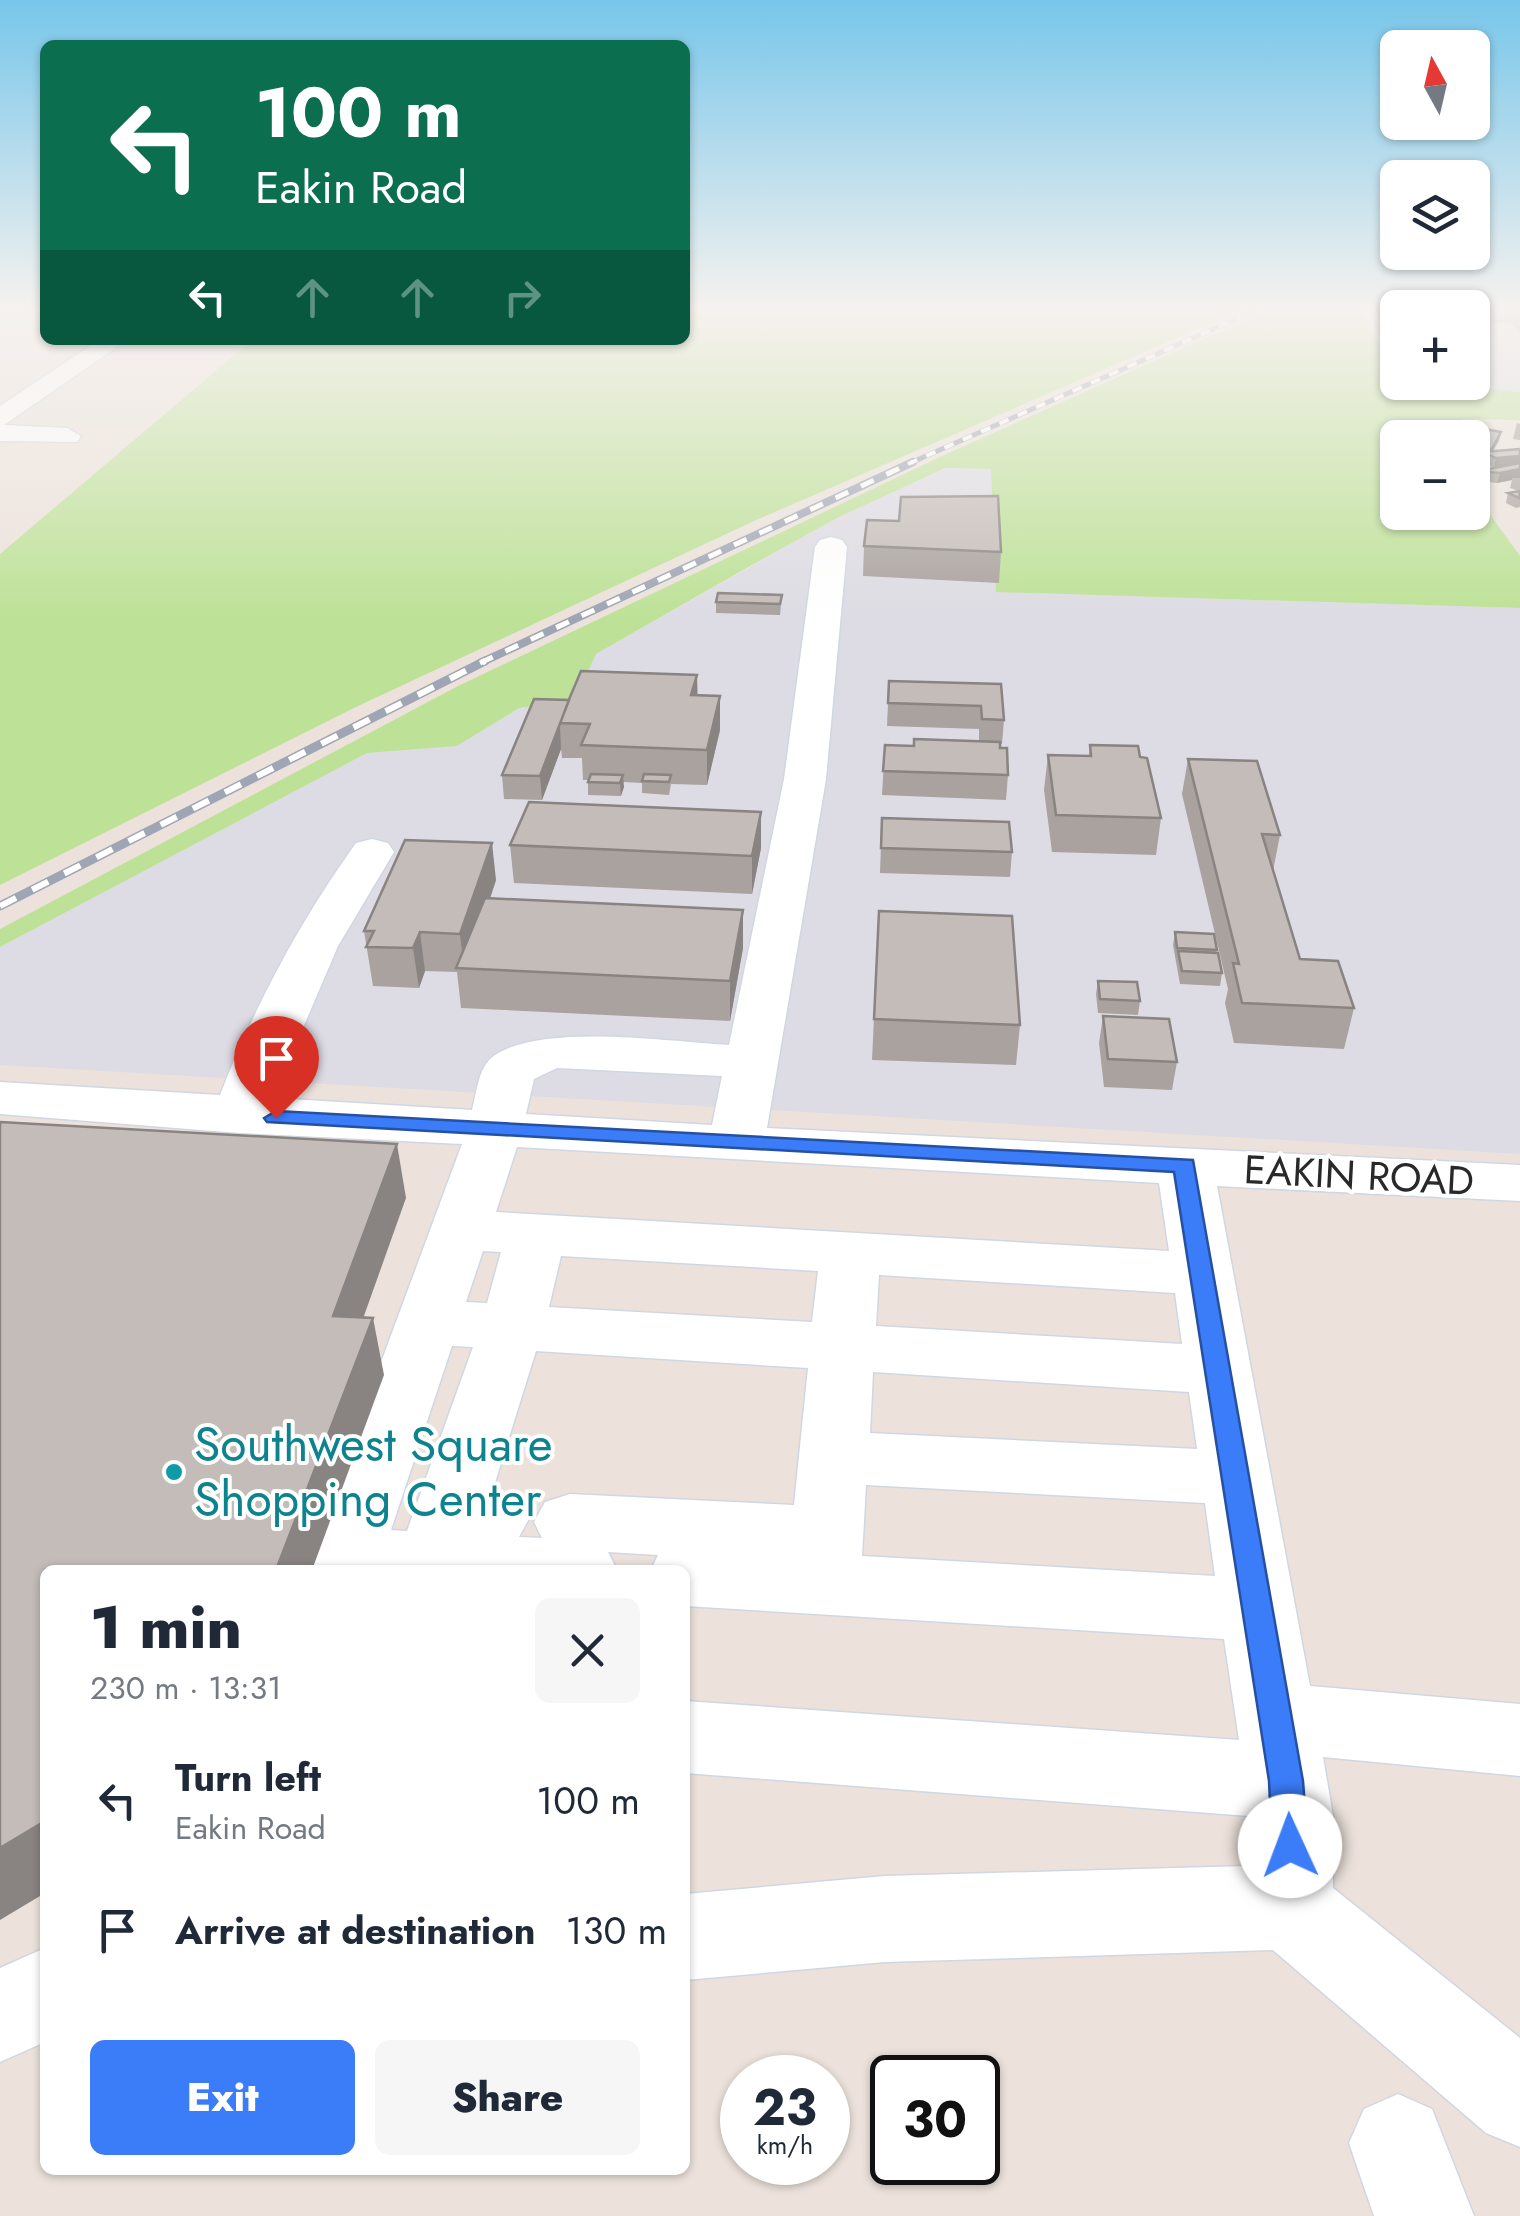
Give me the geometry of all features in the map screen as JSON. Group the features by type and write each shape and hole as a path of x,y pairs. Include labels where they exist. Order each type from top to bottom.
{"street":[{"path":"0,433 67,436"},
{"path":"736,1144 806,779 831,546"},
{"path":"239,1116 264,1047 328,916 372,852"},
{"path":"343,1563 495,1129 509,1071 534,1057 557,1052 754,1062"},
{"name":"EAKIN ROAD","path":"0,1098 239,1116 736,1144 1520,1183"},
{"path":"1184,1166 1291,1816 1288,1907"},
{"path":"460,1230 1202,1274"},
{"path":"458,1531 536,1235"},
{"path":"825,1560 850,1253"},
{"path":"428,1322 1218,1370"},
{"path":"832,1457 1236,1478"},
{"path":"343,1563 458,1531 575,1546 825,1560 1258,1610"},
{"path":"690,1575 825,1560"},
{"path":"690,1737 1281,1749 1520,1740"},
{"path":"690,1937 885,1920 1288,1907 1520,2098"},
{"path":"0,2016 40,1996"}],"shaded area":[{"path":"945,468 991,469 997,592 1520,608 1520,1154 0,1065 0,947 367,753 457,746 519,708 574,701 596,654 837,518"}],"green space":[{"path":"168,411 1007,411 754,521 356,707 0,885 0,554"},
{"path":"1042,411 1520,411 1520,420 1380,420 1380,530 1490,530 1490,515 1520,556 1520,608 996,592 991,469 945,468 837,518 596,654 574,701 519,708 457,746 367,753 0,947 0,929 458,686"}],"building":[{"path":"1490,430 1501,432 1492,449"},
{"path":"1520,449 1520,456 1496,458 1490,452"},
{"path":"1520,463 1520,469 1500,473 1490,469"},
{"path":"998,496 1001,552 864,546 867,520 899,521 901,497"},
{"path":"718,593 782,595 780,604 716,602"},
{"path":"581,671 697,675 691,695 720,696 707,750 581,745 590,724 559,723"},
{"path":"889,681 1001,684 1004,720 982,719 981,706 888,703"},
{"path":"534,699 569,700 540,776 502,775"},
{"path":"914,739 1000,742 1000,748 1007,748 1008,775 883,771 885,745 914,746"},
{"path":"1090,745 1138,746 1140,757 1147,758 1161,818 1056,815 1048,755 1091,756"},
{"path":"1188,759 1257,761 1280,835 1262,834 1300,959 1338,961 1354,1008 1242,1003 1233,963 1239,964"},
{"path":"591,774 623,775 620,783 588,782"},
{"path":"644,774 671,775 669,782 642,781"},
{"path":"529,802 761,812 752,856 510,845"},
{"path":"882,818 1009,822 1012,852 881,848"},
{"path":"405,840 492,843 460,934 420,932 413,948 366,947 374,931 364,931"},
{"path":"485,898 743,910 730,981 456,968"},
{"path":"879,911 1012,916 1020,1025 874,1019"},
{"path":"1175,932 1214,934 1217,950 1177,948"},
{"path":"1178,951 1218,953 1222,973 1182,971"},
{"path":"1098,981 1137,982 1140,1001 1100,999"},
{"path":"1103,1016 1169,1019 1177,1062 1108,1059"},
{"name":"Southwest Square Shopping Center","path":"0,1122 397,1144 333,1316 373,1318 278,1565 40,1565 40,1824 0,1848"}],"railway":[{"path":"908,464 1027,411"},
{"path":"480,663 913,462"},
{"path":"0,906 485,661"}],"place":[{"name":"Southwest Square Shopping Center","path":"174,1472"}],"route":[{"path":"276,1118 1184,1166 1286,1781 1290,1846"}]}
